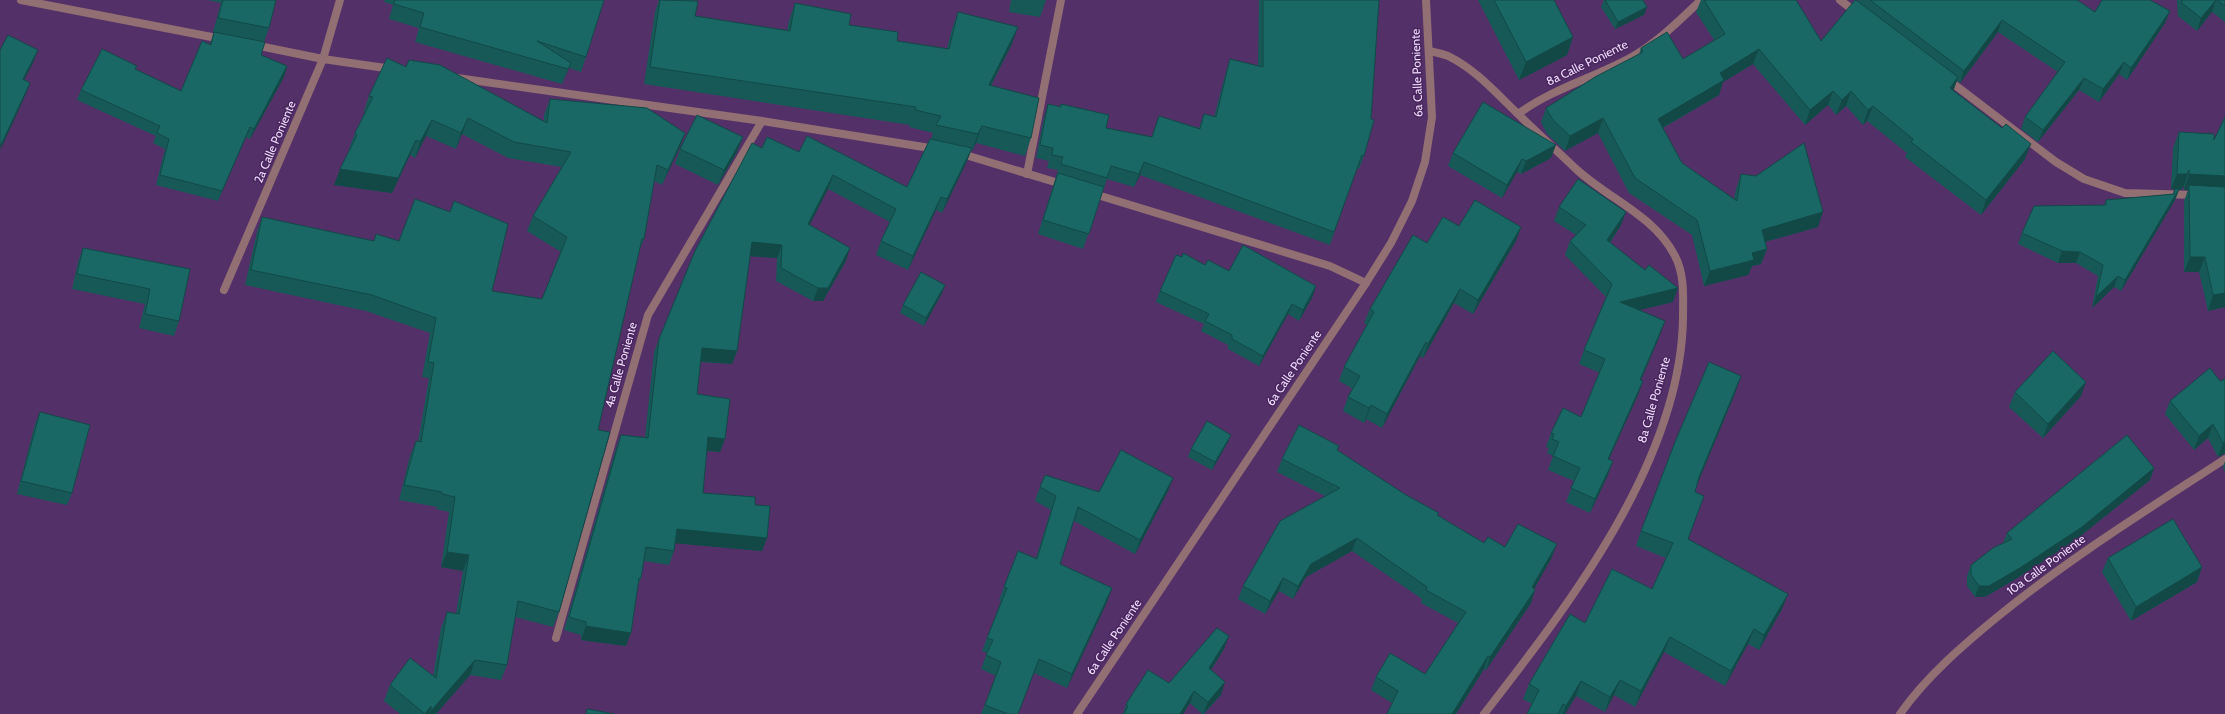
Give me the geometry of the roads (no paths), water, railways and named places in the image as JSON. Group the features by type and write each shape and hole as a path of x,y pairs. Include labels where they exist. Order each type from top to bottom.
{"street":[{"path":"21,0 230,41"},
{"name":"2a Calle Poniente","path":"224,290 323,59 340,0"},
{"path":"1027,174 1061,0"},
{"name":"6a Calle Poniente","path":"1077,714 1366,283 1391,242 1412,201 1425,162 1432,117 1430,51 1426,0"},
{"name":"8a Calle Poniente","path":"1518,114 1536,101 1631,58 1672,27 1701,0"},
{"path":"1840,0 1865,18"},
{"path":"246,44 323,59 401,70"},
{"name":"8a Calle Poniente","path":"1430,51 1449,57 1482,79 1578,171 1648,222 1664,237 1677,259 1684,288 1683,330 1678,369 1663,421 1645,470 1631,500 1564,606 1484,714"},
{"path":"1940,74 2056,162 2084,179 2125,193 2207,195"},
{"path":"448,77 762,121 949,151 1330,266 1366,283"},
{"name":"4a Calle Poniente","path":"556,638 648,315 762,121"},
{"name":"10a Calle Poniente","path":"1900,714 1909,702 1964,644 2033,588 2111,533 2225,459"}]}
